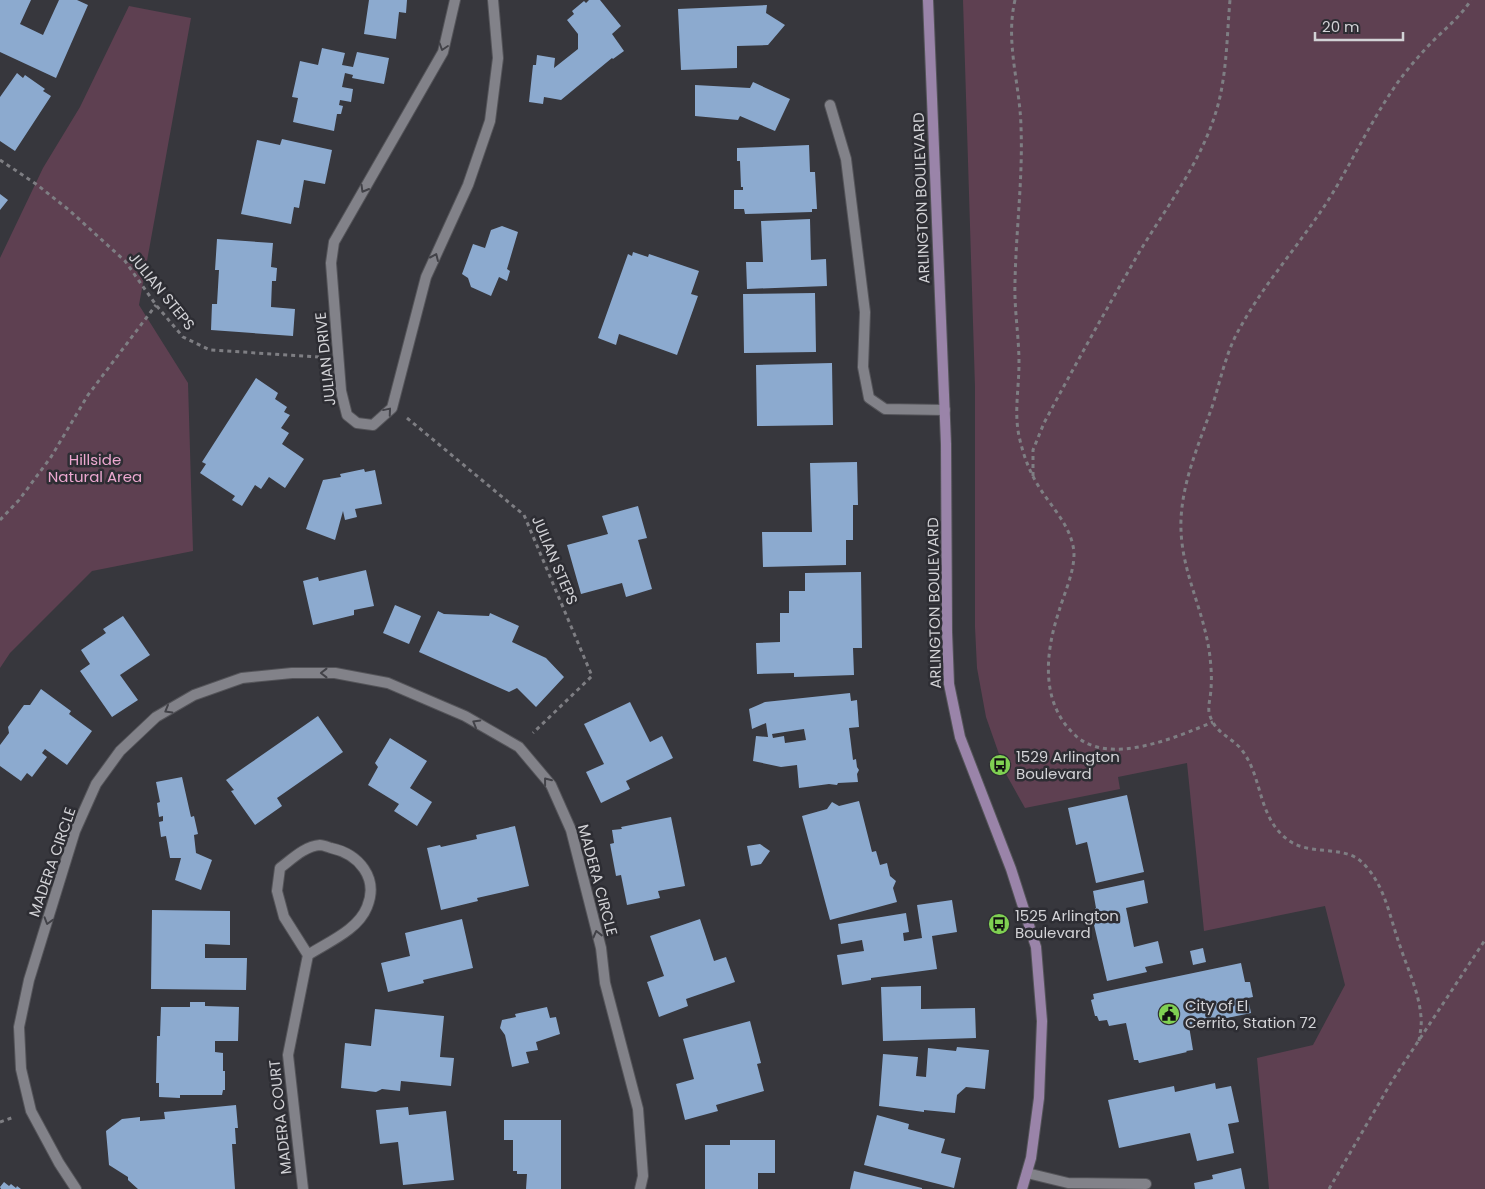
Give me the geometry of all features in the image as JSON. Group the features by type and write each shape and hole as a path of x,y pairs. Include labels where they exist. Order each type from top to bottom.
{"main road":[{"name":"ARLINGTON BOULEVARD","path":"928,0 945,410 946,632 949,684 960,737 1011,869 1036,947 1042,1021 1040,1098 1031,1158 1022,1189"}],"street":[{"name":"JULIAN DRIVE","path":"392,408 373,425 357,423 347,415 341,391 338,358 331,263 334,242 443,52 456,0"},
{"path":"392,408 426,277 468,185 490,121 498,58 493,0"},
{"path":"830,105 846,159 865,312 863,367 869,398 885,409 945,410"},
{"name":"MADERA CIRCLE","path":"76,1189 59,1163 31,1111 21,1069 19,1027 29,980 76,831 96,784 120,750 156,717 194,695 242,678 292,673 335,673 388,683 465,716 519,747 551,784 571,830 601,948 606,982 638,1110 642,1176 640,1189"},
{"path":"320,845 343,850 364,867 372,890 367,908 352,926 308,955 284,917 277,891 280,868 302,852 320,845"},
{"name":"MADERA COURT","path":"303,1189 288,1054 308,955"},
{"path":"1027,1173 1068,1183 1146,1184"}],"path":[{"path":"1015,0 1011,45 1022,128 1015,281 1019,358 1017,418 1022,451 1033,477 1061,518 1072,540 1073,547 1072,568 1054,627 1048,670 1052,698 1056,711 1075,736 1084,742 1106,749 1122,749 1158,742 1183,735 1213,722"},
{"path":"1033,477 1033,450 1044,423 1141,250 1191,170 1208,136 1219,102 1225,72 1230,0"},
{"path":"1418,1041 1422,1020 1416,988 1385,900 1375,878 1361,861 1350,854 1295,845 1285,838 1265,812 1244,752 1218,731 1213,722 1208,710 1212,686 1207,639 1202,617 1186,572 1181,546 1181,517 1187,478 1196,447 1212,405 1229,349 1241,324 1328,201 1391,92 1435,38 1452,24 1471,0"},
{"name":"JULIAN STEPS","path":"0,160 36,184 69,210 125,261 156,306 183,337 210,350 338,358"},
{"path":"0,520 19,500 51,457 88,395 156,306"},
{"name":"JULIAN STEPS","path":"392,408 423,430 524,515 592,676 519,747"},
{"path":"1329,1189 1392,1080 1485,940"}],"green space":[{"path":"963,0 1485,0 1485,1189 1269,1189 1257,1058 1313,1045 1345,985 1325,906 1204,931 1187,763 1118,777 1120,789 1025,808 1006,774 986,717 977,668 975,627 975,387"},
{"name":"Hillside Natural Area","path":"129,6 191,18 139,305 188,383 193,551 92,571 10,653 0,668 0,258 43,168 80,107"}],"building":[{"path":"0,0 31,0 20,24 43,35 59,0 77,0 88,5 56,78 0,52"},
{"path":"369,0 407,0 406,13 399,12 396,39 364,34"},
{"path":"589,0 600,0 621,26 612,34 624,51 612,58 561,100 544,97 543,104 529,102 533,65 536,65 537,55 555,58 554,68 578,49 578,34 567,20 574,14 572,11 584,1 586,3"},
{"path":"767,5 766,13 785,25 768,45 737,46 737,68 681,70 678,9"},
{"path":"322,48 345,53 342,65 353,67 357,52 389,58 384,84 352,78 353,75 345,73 342,87 353,89 351,102 340,100 339,105 343,106 341,114 337,114 334,131 293,122 298,98 292,97 300,61 318,65"},
{"path":"17,73 23,78 25,75 45,89 43,91 51,96 15,151 0,141 0,97"},
{"path":"753,82 790,99 775,131 740,116 738,120 695,116 695,85 750,88"},
{"path":"282,139 332,150 325,184 304,180 299,208 294,207 291,224 241,214 257,140 280,145"},
{"path":"809,145 810,172 815,172 817,209 812,209 812,212 745,214 744,209 734,209 734,190 743,190 743,187 741,187 740,161 737,161 737,148"},
{"path":"0,194 8,200 0,210"},
{"path":"810,219 811,260 826,259 827,286 747,289 746,262 763,262 761,221"},
{"path":"502,226 518,232 507,269 510,271 507,281 499,277 491,296 471,287 468,278 462,274 473,244 485,248 491,230"},
{"path":"217,239 273,243 271,267 277,268 276,281 272,281 271,307 295,309 293,336 211,330 212,304 217,304 219,270 215,270"},
{"path":"633,252 648,257 649,254 699,271 691,294 698,296 677,355 619,334 616,345 598,338 628,254 632,256"},
{"path":"815,293 816,352 744,353 743,294"},
{"path":"832,363 833,425 757,426 756,365"},
{"path":"256,378 278,393 275,399 287,407 284,412 290,415 281,428 289,433 282,444 304,459 285,488 269,477 261,489 255,485 242,506 232,500 235,496 200,473 206,464 202,462"},
{"path":"857,462 858,505 853,505 853,540 846,540 846,565 763,567 762,532 812,532 810,463"},
{"path":"364,469 365,472 375,470 382,504 355,509 357,517 345,520 343,511 335,540 306,529 323,480 341,477 340,474"},
{"path":"638,506 647,538 638,540 652,589 626,597 622,583 581,594 567,545 608,534 602,516"},
{"path":"366,570 374,606 354,610 354,615 313,625 303,581 318,577 319,581"},
{"path":"861,572 862,648 853,648 854,675 794,677 794,673 757,674 756,643 780,642 780,613 789,613 789,591 805,591 805,573"},
{"path":"395,605 421,616 409,644 383,633"},
{"path":"438,611 444,614 489,616 490,613 519,626 512,642 546,658 564,677 536,707 517,688 509,692 419,652"},
{"path":"123,616 150,655 120,675 138,700 112,717 80,671 90,664 81,650 106,633 103,629"},
{"path":"41,689 71,711 69,714 92,731 67,765 45,749 42,753 47,757 32,777 27,773 21,781 0,766 0,745 9,733 8,727 24,705 30,705"},
{"path":"850,693 851,701 857,700 859,727 849,728 853,760 856,759 859,770 857,774 858,782 799,788 797,765 781,767 753,761 756,736 768,737 766,723 752,729 749,709 765,702","holes":["804,729 806,740 785,743 784,736 773,738 772,734"]},
{"path":"630,702 650,742 662,736 673,758 626,781 630,789 601,803 586,772 604,764 584,724"},
{"path":"318,716 343,752 277,798 282,806 255,825 231,791 234,790 226,780"},
{"path":"390,738 427,761 410,788 432,802 417,826 394,811 399,804 368,785 378,767 375,763"},
{"path":"182,777 191,817 194,816 198,834 194,835 196,853 212,860 201,890 175,880 181,858 170,858 166,836 161,837 159,822 163,821 163,816 159,817 157,803 160,802 156,782"},
{"path":"1127,795 1144,872 1096,883 1087,842 1076,845 1068,808"},
{"path":"859,801 872,852 876,851 880,865 887,863 890,876 896,881 893,888 897,902 830,920 802,816 827,809 832,802 839,806"},
{"path":"671,817 685,886 658,891 660,898 627,905 621,875 616,876 610,844 614,843 612,830"},
{"path":"515,826 529,886 477,898 478,901 441,910 427,848 477,839 476,835"},
{"path":"760,844 770,851 761,864 751,866 747,846"},
{"path":"1144,880 1148,903 1126,908 1134,947 1158,941 1163,963 1145,967 1147,972 1107,981 1091,912 1095,911 1096,908 1093,891"},
{"path":"952,900 957,932 932,936 937,969 871,978 871,980 842,985 837,955 864,951 862,940 841,944 838,924 906,913 909,932 903,933 904,941 922,938 917,905"},
{"path":"152,910 230,911 230,945 205,944 205,958 247,958 246,990 151,989"},
{"path":"462,919 473,968 423,980 424,983 388,992 381,963 410,956 405,933"},
{"path":"700,919 714,961 726,957 735,982 686,999 688,1006 659,1017 647,982 664,976 650,936"},
{"path":"1203,948 1206,962 1193,965 1190,951"},
{"name":"City of El Cerrito, Station 72","path":"1241,963 1245,982 1250,982 1253,997 1248,998 1251,1013 1189,1026 1193,1050 1139,1063 1138,1060 1134,1060 1126,1023 1109,1026 1107,1020 1099,1021 1097,1016 1095,1016 1091,1000 1094,999 1093,994"},
{"path":"921,986 921,1009 975,1008 976,1038 883,1041 881,987"},
{"path":"190,1002 205,1002 205,1006 239,1007 238,1041 215,1041 215,1052 223,1053 225,1090 223,1090 222,1095 180,1095 180,1098 159,1097 159,1083 156,1083 157,1036 160,1036 161,1007 190,1007"},
{"path":"547,1007 550,1018 556,1017 560,1034 536,1042 538,1050 526,1052 529,1063 512,1067 505,1035 500,1028 502,1020 516,1017 515,1014"},
{"path":"375,1009 444,1016 440,1057 454,1058 451,1086 401,1081 400,1091 382,1089 376,1092 341,1088 345,1043 371,1046"},
{"path":"750,1021 761,1063 757,1064 764,1091 716,1105 718,1111 685,1120 676,1084 694,1079 683,1039"},
{"path":"957,1047 989,1050 985,1089 966,1087 957,1095 955,1113 924,1110 924,1112 879,1106 883,1054 918,1057 916,1076 926,1077 928,1048 956,1051"},
{"path":"1215,1083 1216,1089 1231,1086 1239,1122 1228,1124 1234,1153 1197,1161 1190,1133 1119,1148 1108,1100 1174,1086 1175,1092"},
{"path":"236,1105 238,1128 235,1128 236,1144 232,1144 235,1189 138,1189 128,1180 128,1177 109,1165 106,1131 122,1119 140,1117 140,1121 165,1119 164,1112"},
{"path":"408,1107 409,1115 446,1111 454,1180 403,1185 398,1142 380,1144 376,1110"},
{"path":"877,1115 909,1124 908,1129 945,1139 941,1153 961,1158 954,1188 864,1165"},
{"path":"504,1120 561,1120 561,1189 526,1189 527,1174 517,1174 517,1171 513,1171 513,1140 504,1140"},
{"path":"730,1140 775,1140 775,1173 758,1173 758,1189 705,1189 705,1145 730,1145"},
{"path":"1241,1168 1245,1189 1195,1189 1194,1183 1213,1179 1212,1175"},
{"path":"854,1171 922,1188 922,1189 850,1189"},
{"path":"4,1182 9,1186 11,1184 21,1189 1,1189 0,1187"}],"place":[{"name":"1529 Arlington Boulevard","path":"1000,765"},
{"name":"1525 Arlington Boulevard","path":"999,924"},
{"name":"City of El Cerrito, Station 72","path":"1169,1014"}]}
